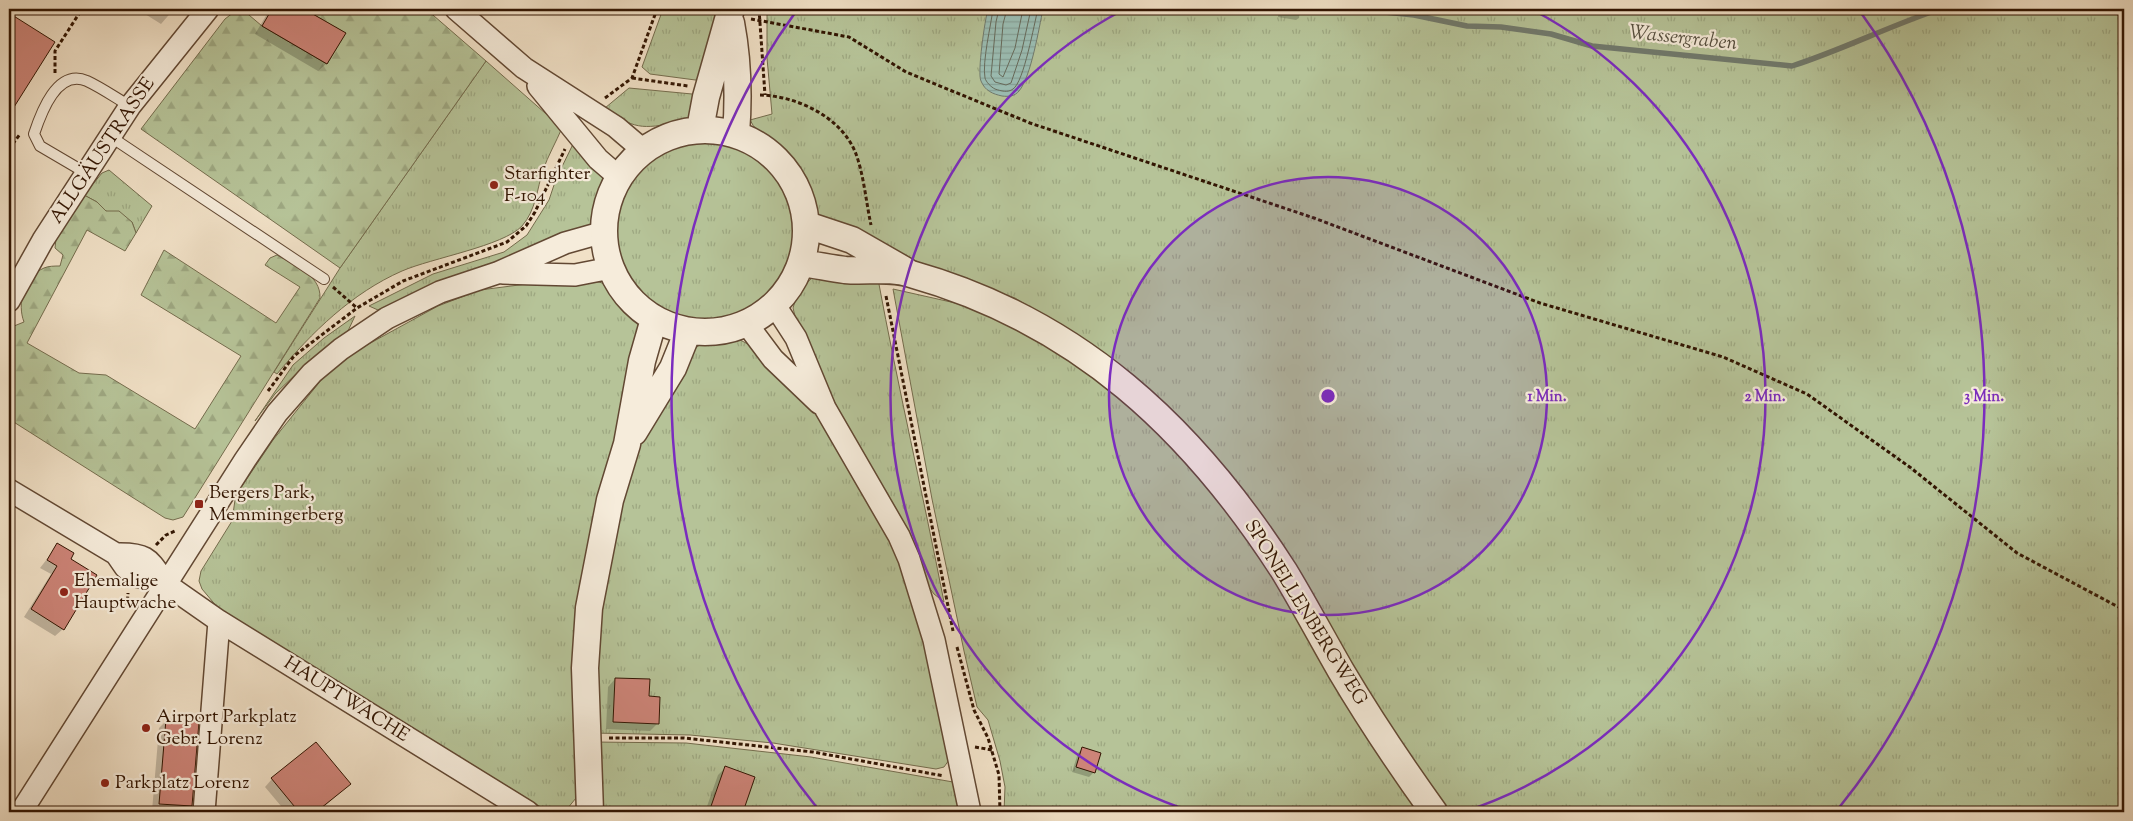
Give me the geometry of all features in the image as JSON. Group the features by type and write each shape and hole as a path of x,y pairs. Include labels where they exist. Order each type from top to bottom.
{"street":[{"name":"ALLGÄUSTRASSE","path":"9,301 43,240 130,106 208,9"},
{"path":"456,9 524,68 616,127 643,150"},
{"path":"700,129 706,98 731,13"},
{"path":"731,13 737,56 739,101 736,134"},
{"path":"524,68 598,159 620,178"},
{"path":"700,129 736,134 766,150 781,163 793,179 800,196 807,225 801,262 791,285 774,304 746,323 724,330 703,333 688,331 654,319 634,303 611,268 604,232 610,197 620,178 643,150 674,135 700,129"},
{"name":"SPONELLENBERGWEG","path":"807,225 852,240 908,272 982,298 1070,344 1138,396 1174,431 1243,513 1284,571 1370,718 1434,812"},
{"path":"21,812 245,460 277,413 312,372 341,349 387,318 440,292 497,273 565,243 604,232"},
{"name":"SPONELLENBERGWEG","path":"801,262 846,270 908,272"},
{"path":"497,273 575,275 611,268"},
{"path":"774,304 796,338 825,408 899,536 912,567 934,640 970,812"},
{"path":"590,812 585,668 590,608 610,500 627,444 642,361 654,319"},
{"path":"746,323 773,359 825,408"},
{"path":"627,444 673,368 688,331"},
{"name":"HAUPTWACHE","path":"9,490 116,554 125,567 136,576 166,584 219,621 528,812"},
{"path":"204,812 219,621"}],"lane":[{"path":"86,174 40,146 34,134 51,96 62,82 74,79 85,80 130,106"},
{"path":"111,137 324,279"}],"path":[{"path":"602,100 632,78 657,9"},
{"path":"759,9 765,95"},
{"path":"731,13 849,37 906,72 1030,123 1314,218 1540,303 1723,357 1807,394 1911,468 2017,553 2124,610"},
{"path":"632,78 689,86"},
{"path":"757,95 786,98 811,108 844,133 856,154 871,225"},
{"path":"9,149 19,136"},
{"path":"324,279 357,308"},
{"path":"886,296 955,638 974,710 988,738 1000,775 1000,812"},
{"path":"586,738 684,738 813,752 962,780"}],"green space":[{"path":"304,9 426,9 486,61 340,268 141,129 225,19 234,12 243,10 262,26 327,64 345,33"},
{"path":"663,9 716,9 703,81 650,74 642,67"},
{"path":"767,9 2124,9 2124,812 1449,812 1187,427 1151,391 1091,344 1015,298 932,268 817,217 813,198 795,163 782,148 757,130 750,120 772,114 767,58"},
{"path":"486,61 562,128 545,165 527,220 513,233 499,240 415,266 366,290 334,315 304,343 277,374 274,372 340,268"},
{"path":"629,88 692,94 700,100 685,122 651,126 634,125 605,108"},
{"path":"707,139 725,141 742,146 772,166 792,196 797,213 799,231 797,249 792,266 772,296 742,316 725,321 707,323 689,321 672,316 642,296 622,266 617,249 615,231 617,213 622,196 642,166 672,146 689,141"},
{"path":"575,140 610,182 595,222 585,230 421,290 378,310 369,306 433,274 504,252 527,235 549,200 556,179"},
{"path":"109,170 152,206 136,233 132,222 106,211 97,202 84,195 102,173"},
{"path":"84,195 97,202 106,211 119,211 132,222 136,233 125,251 87,230 27,343 79,373 106,375 195,429 241,356 141,295 164,250 276,323 300,287 265,265 270,258 277,255 298,267 311,277 319,290 320,298 183,517 173,520 165,518 9,419 9,328 24,322 21,307 23,292 31,278 46,267 60,266 63,255 55,248 57,229"},
{"path":"835,275 878,279 944,602 934,594 920,575 875,479 800,336 793,308 798,291 812,278"},
{"path":"558,280 599,282 611,286 621,302 638,318 637,352 576,798 567,809 549,812 218,608 202,589 199,581 201,571 232,521 235,500 240,489 273,440 326,374 354,352 438,306 480,290"},
{"path":"893,289 991,311 1089,367 1176,446 1244,530 1423,812 1004,812 1005,787 1000,761 988,720 977,707 964,651 932,499"},
{"path":"355,316 347,333 296,374 275,394 255,421 293,365 324,338"},
{"path":"738,339 750,345 791,383 835,438 891,535 926,638 949,760 944,767 936,769 773,743 690,735 592,733 605,571 635,454 650,420 692,351 702,343"},
{"path":"593,742 686,743 811,757 953,782 960,812 598,812"}],"water":[{"path":"988,9 1043,9 1027,75 1019,91 1012,96 992,93 987,90 981,81 983,34"}],"building":[{"path":"272,9 304,9 346,33 327,64 262,26"},
{"path":"9,13 55,42 9,115"},
{"name":"Ehemalige Hauptwache","path":"57,543 74,553 71,559 97,575 64,630 31,609 57,566 47,560"},
{"path":"615,678 650,679 649,696 660,697 659,724 613,722"},
{"path":"166,719 199,722 192,806 159,804"},
{"path":"316,742 351,784 316,812 299,812 271,778"},
{"path":"1082,747 1101,753 1095,773 1076,767"},
{"path":"725,766 755,777 743,812 709,812"}],"waterway":[{"name":"Wassergraben","path":"1355,9 1414,15 1467,26 1501,27 1551,34 1592,46 1792,66 1940,9"},
{"name":"Wassergraben","path":"2108,9 2124,15"}],"place":[{"name":"Starfighter F-104","path":"494,185"},
{"name":"Bergers Park, Memmingerberg","path":"199,504"},
{"name":"Ehemalige Hauptwache","path":"64,592"},
{"name":"Airport Parkplatz Gebr. Lorenz","path":"146,728"},
{"name":"Parkplatz Lorenz","path":"105,783"}]}
